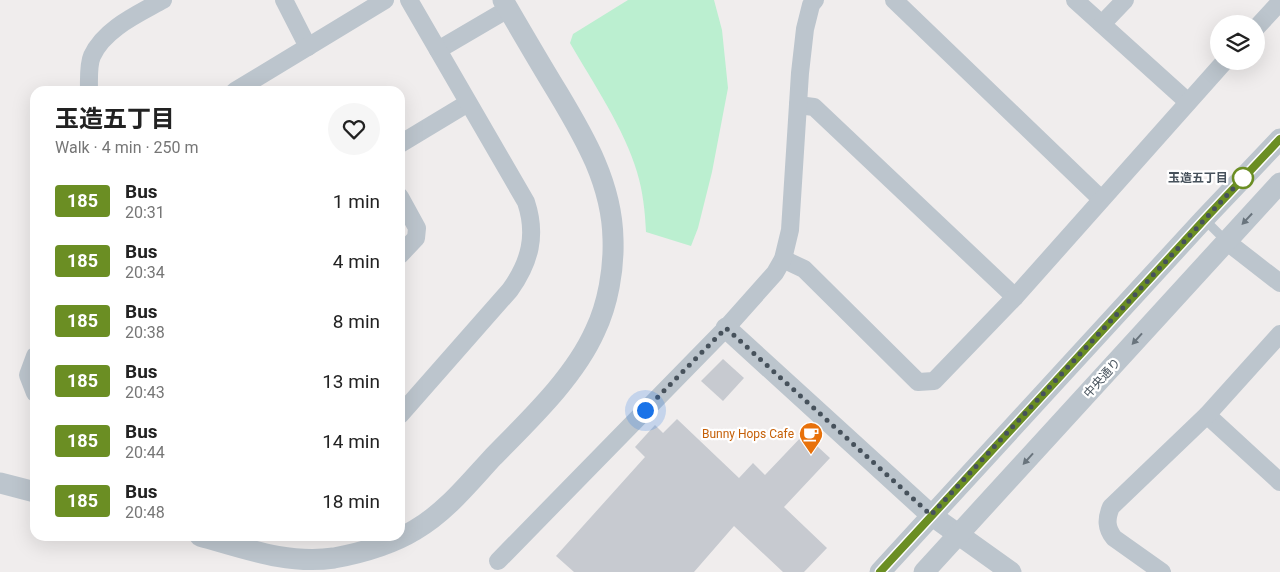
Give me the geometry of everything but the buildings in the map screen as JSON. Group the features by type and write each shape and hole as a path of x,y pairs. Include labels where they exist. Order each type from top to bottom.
{"street":[{"path":"89,86 92,57 106,36 163,0"},
{"path":"284,0 308,47"},
{"path":"243,86 385,0"},
{"path":"405,409 521,275 527,262 531,226 526,202 409,0"},
{"path":"894,0 1101,199"},
{"path":"1075,0 1188,102"},
{"path":"1102,24 1125,0"},
{"path":"498,561 726,328 775,273 783,259 790,230 798,105 805,28 810,2"},
{"path":"1265,18 1280,2"},
{"path":"405,535 415,531 443,511 564,379 585,351 596,329 612,268 613,238 610,208 603,178 587,142 506,4 438,50"},
{"path":"783,259 804,270 918,382 934,381 1015,298 1217,70"},
{"path":"405,141 468,103"},
{"path":"798,105 814,107 1015,298"},
{"path":"880,572 1280,139"},
{"name":"中央通り","path":"924,572 1280,183"},
{"path":"405,206 417,228 416,238 405,250"},
{"path":"1226,242 1280,283"},
{"path":"726,328 931,515 1011,572"},
{"path":"1162,572 1114,538 1107,524 1111,508 1207,415 1280,334"},
{"path":"1207,415 1280,482"},
{"path":"0,483 30,491"},
{"path":"218,541 278,558 305,560 334,558 360,552 392,541"}],"lane":[{"path":"1204,220 1226,242"}],"green space":[{"path":"628,0 714,0 722,30 728,88 712,172 698,228 691,246 646,232 642,194 632,156 607,106 570,43 573,34"}],"bus line":[{"name":"185","path":"880,572 1280,139"}],"place":[{"name":"玉造五丁目","path":"1243,178"},
{"name":"Bunny Hops Cafe","path":"811,455"}],"route":[{"path":"645,410 726,328 931,515 1243,178"}]}
